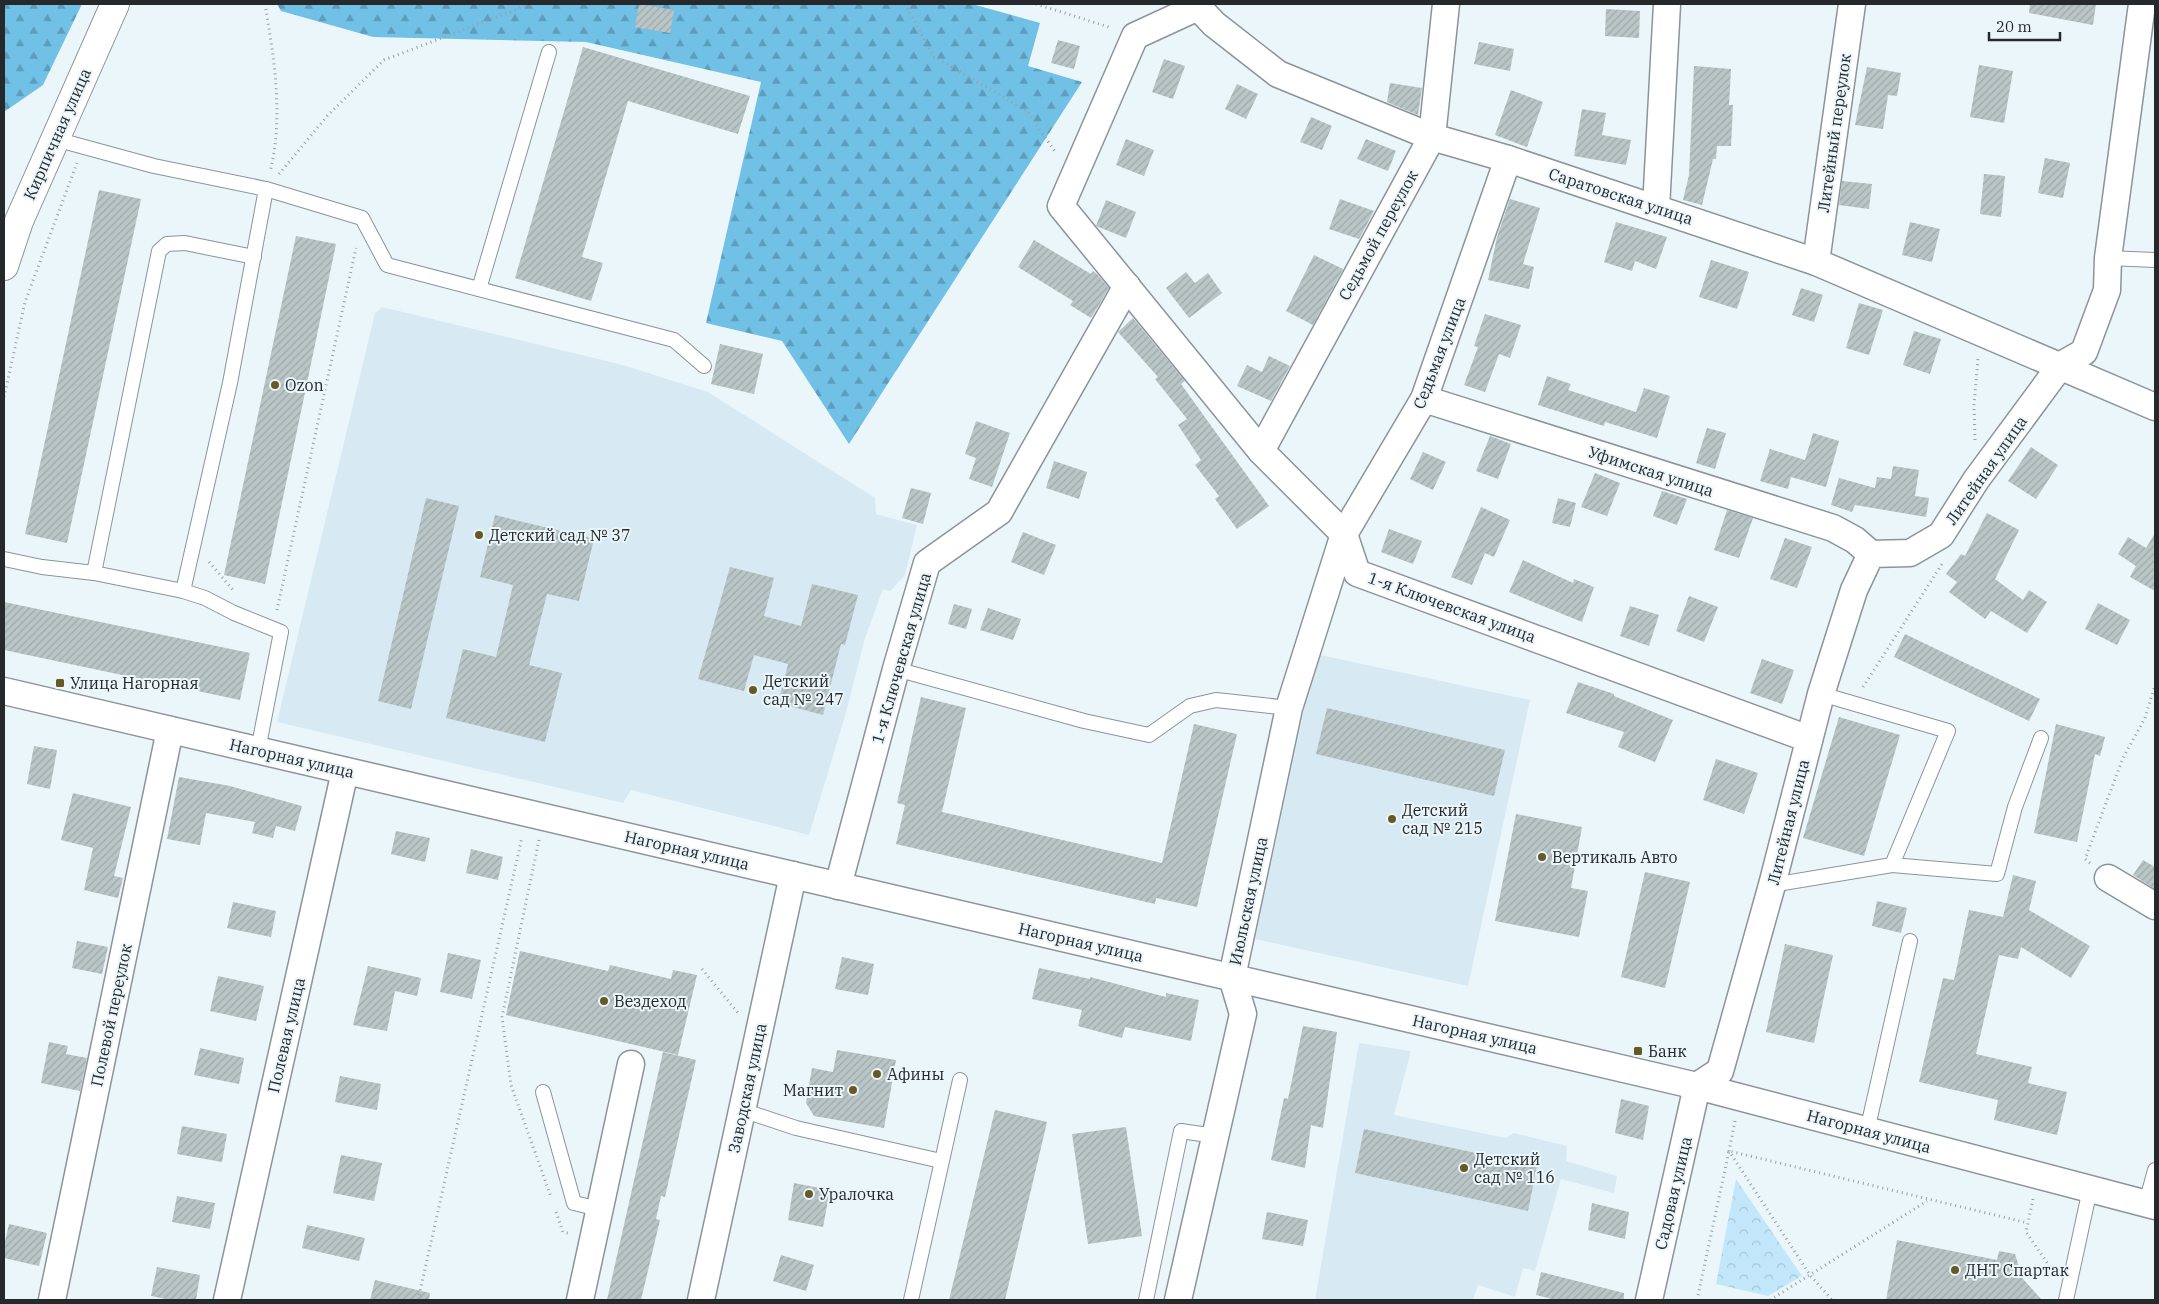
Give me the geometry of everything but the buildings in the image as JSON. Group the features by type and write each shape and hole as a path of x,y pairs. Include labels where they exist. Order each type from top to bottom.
{"street":[{"name":"Кирпичная улица","path":"4,266 19,221 115,4"},
{"name":"Седьмой переулок","path":"1261,451 1432,137 1446,4"},
{"path":"1656,208 1667,4"},
{"name":"Литейный переулок","path":"1816,262 1852,4"},
{"name":"Литейная улица","path":"1697,1086 1720,1071 1772,885 1822,694 1854,590 1870,554 1910,553 1941,535 1976,480 2061,366 2084,352 2107,290 2108,258 2142,4"},
{"path":"1135,36 1198,5"},
{"name":"Саратовская улица","path":"1198,5 1214,24 1278,74 1432,137 1508,159 1816,262 2155,407"},
{"name":"1-я Ключевская улица","path":"1135,36 1061,206 1261,451 1344,534 1357,573 1810,738"},
{"name":"Седьмая улица","path":"1344,534 1424,399 1508,159"},
{"name":"1-я Ключевская улица","path":"838,886 896,669 928,563 999,512 1127,286"},
{"name":"Уфимская улица","path":"1424,399 1833,528 1854,540 1870,554"},
{"name":"Июльская улица","path":"1178,1300 1243,1014 1232,977 1289,708 1344,534"},
{"name":"Нагорная улица","path":"4,691 1697,1086 2150,1204"},
{"name":"Полевой переулок","path":"52,1300 170,730"},
{"name":"Полевая улица","path":"227,1300 345,771"},
{"name":"Заводская улица","path":"701,1300 793,876"},
{"path":"2108,878 2155,906"},
{"path":"580,1300 630,1064"},
{"name":"Садовая улица","path":"1649,1300 1697,1086"}],"lane":[{"path":"479,289 549,52"},
{"path":"55,140 154,166 266,189 362,218 387,265 674,340 704,366"},
{"path":"183,591 230,383 266,189"},
{"path":"94,573 159,251 166,244 185,243 254,257"},
{"path":"2108,258 2155,260"},
{"path":"4,559 42,567 94,573 183,591 205,598 234,613 281,632 258,750"},
{"path":"896,669 1084,721 1149,735 1190,706 1216,700 1289,708"},
{"path":"1822,694 1948,731 1892,865"},
{"path":"1772,885 1892,865 1997,874 2015,807 2041,738"},
{"path":"1867,1131 1910,941"},
{"path":"910,1300 960,1080"},
{"path":"543,1092 574,1204 599,1209"},
{"path":"742,1110 796,1128 942,1161"},
{"path":"1150,1299 1181,1131 1215,1136"},
{"path":"2150,1204 2155,1170"},
{"path":"2066,1300 2090,1189"}],"path":[{"path":"265,4 277,74 275,153 266,189"},
{"path":"266,189 328,115 384,60 531,4"},
{"path":"905,4 933,56 1027,112 1073,178"},
{"path":"1036,4 1135,36"},
{"path":"4,397 25,302 83,147"},
{"path":"273,628 362,218"},
{"path":"1975,443 1974,405 1980,331"},
{"path":"195,544 221,578 234,591"},
{"path":"2108,878 2085,859 2123,758 2145,718 2155,685"},
{"path":"535,815 502,1017 511,1085 563,1232 593,1240"},
{"path":"418,1300 535,815"},
{"path":"702,969 758,1038"},
{"path":"1697,1300 1729,1151 2028,1223"},
{"path":"2038,1175 2026,1232 2053,1268 2051,1276"},
{"path":"1770,1300 1928,1200"}],"shaded area":[{"name":"Детский сад № 37","path":"382,307 623,365 708,392 875,498 876,514 917,525 905,575 890,591 883,589 865,638 846,713 809,835 631,790 623,803 277,722 375,313"},
{"name":"Детский сад № 215","path":"1316,654 1530,700 1468,986 1255,939"},
{"name":"Детский сад № 116","path":"1359,1043 1411,1051 1394,1115 1506,1138 1514,1133 1567,1146 1566,1161 1617,1176 1614,1193 1561,1179 1535,1271 1523,1268 1515,1297 1478,1285 1473,1300 1315,1300"}],"green space":[{"path":"4,4 82,4 43,85 4,112"},
{"path":"277,4 972,4 1040,23 1028,66 1082,82 849,444 782,341 706,323 761,82 586,42 373,37 281,11"},
{"path":"1736,1179 1802,1276 1768,1296 1716,1284"}],"place":[{"name":"Ozon","path":"275,385"},
{"name":"Детский сад № 37","path":"479,535"},
{"name":"Улица Нагорная","path":"60,683"},
{"name":"Детский сад № 247","path":"753,690"},
{"name":"Детский сад № 215","path":"1392,819"},
{"name":"Вертикаль Авто","path":"1542,857"},
{"name":"Вездеход","path":"604,1001"},
{"name":"Банк","path":"1638,1051"},
{"name":"Афины","path":"877,1074"},
{"name":"Магнит","path":"853,1090"},
{"name":"Детский сад № 116","path":"1464,1168"},
{"name":"Уралочка","path":"809,1194"},
{"name":"ДНТ Спартак","path":"1955,1270"}]}
